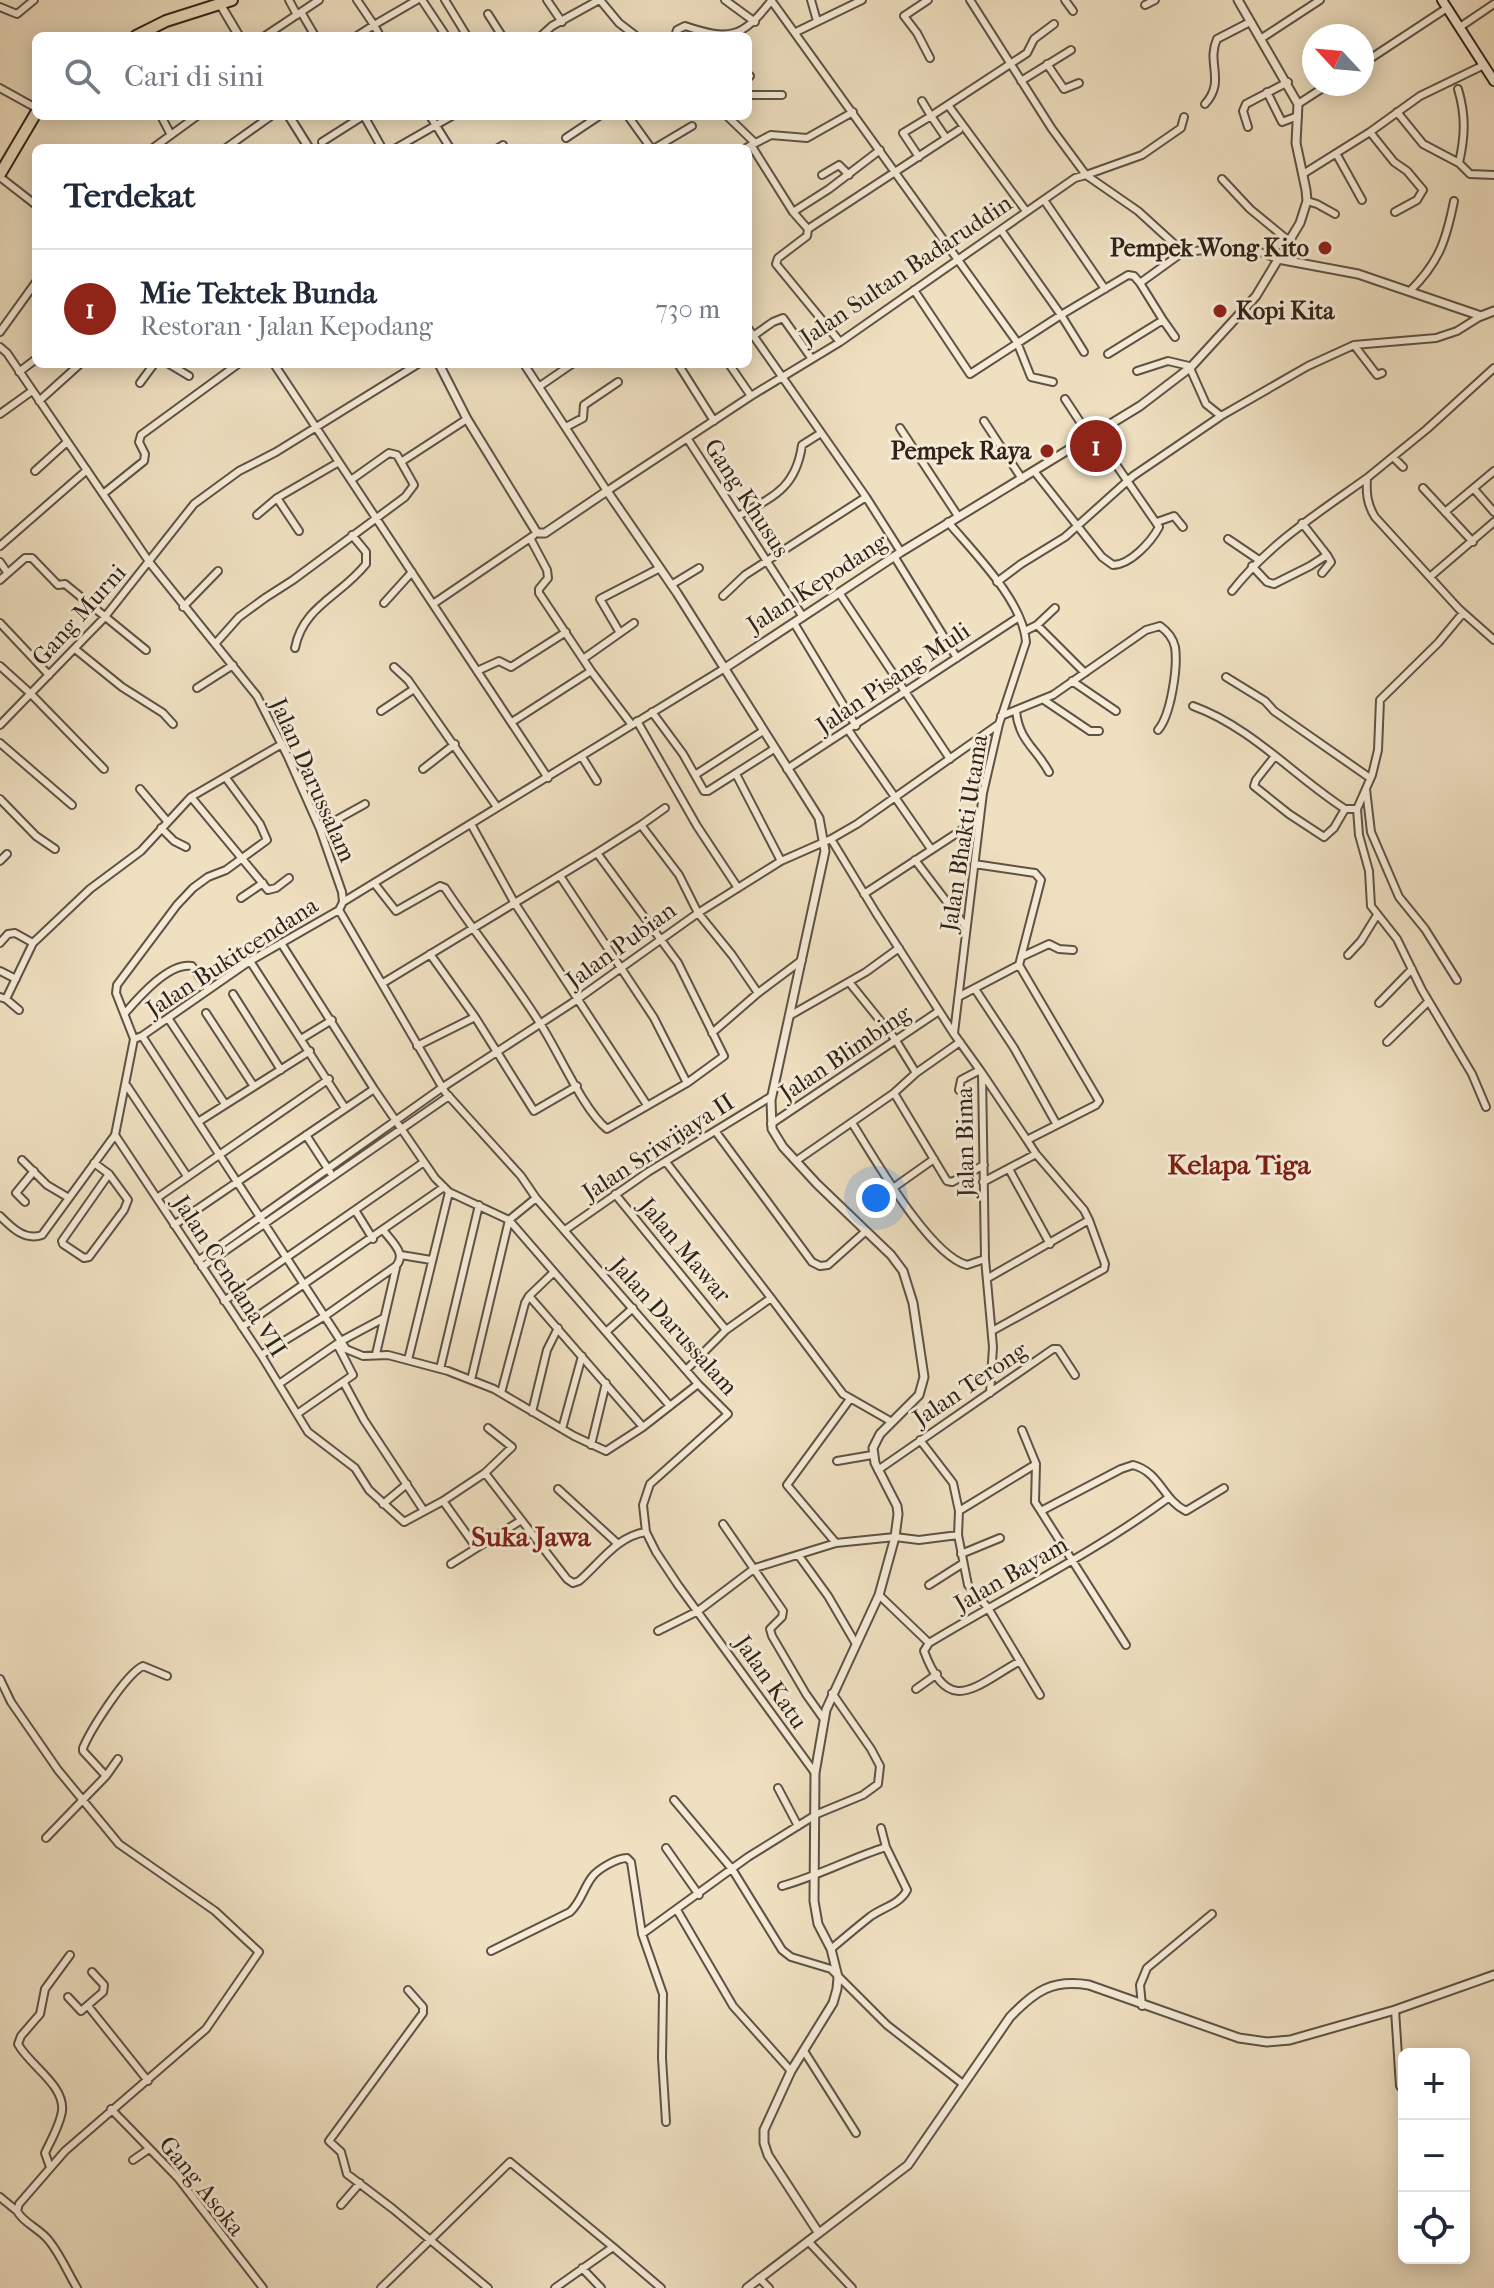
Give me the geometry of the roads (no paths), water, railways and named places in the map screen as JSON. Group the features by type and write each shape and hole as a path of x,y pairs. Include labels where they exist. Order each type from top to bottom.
{"highway":[{"path":"144,32 166,21 232,0"},
{"path":"0,175 32,118"}],"main road":[{"path":"1445,4 1494,81"}],"street":[{"path":"0,7 17,14 34,0"},
{"path":"194,0 199,11"},
{"path":"289,0 312,32"},
{"path":"271,32 319,0"},
{"path":"357,0 378,32"},
{"path":"363,32 420,0 443,32"},
{"path":"445,0 465,32"},
{"path":"547,0 562,22"},
{"path":"547,32 599,0 631,32"},
{"path":"725,0 755,22"},
{"path":"737,32 755,22 771,0 1017,342 1031,377 1053,382"},
{"path":"811,0 817,21"},
{"path":"796,32 862,0"},
{"path":"928,0 904,16 930,58"},
{"path":"970,0 1009,64 1086,175 1138,211 1183,252"},
{"path":"1065,0 1073,11"},
{"path":"1145,5 1155,0"},
{"path":"1238,0 1298,104 1296,143 1307,201 1335,214"},
{"path":"1262,38 1320,0"},
{"path":"220,4 237,32"},
{"path":"1374,55 1445,4"},
{"path":"1460,27 1494,4"},
{"path":"488,14 499,32"},
{"path":"1205,104 1215,89 1213,53 1217,39 1250,22"},
{"path":"919,157 903,133 1027,53 1034,39 1054,24"},
{"path":"678,32 682,26 703,32"},
{"path":"1021,81 1071,50"},
{"path":"1047,64 1061,87 1066,89 1079,83"},
{"path":"1303,174 1337,155 1428,91 1485,64"},
{"path":"1248,127 1244,107 1288,82"},
{"path":"0,88 32,108"},
{"path":"1458,89 1466,133 1459,163"},
{"path":"1267,92 1282,122 1298,116"},
{"path":"752,95 782,95"},
{"path":"1298,104 1310,96"},
{"path":"922,101 946,138"},
{"path":"948,105 1026,211"},
{"path":"752,144 771,135 807,138 853,112"},
{"path":"1397,112 1423,144 1459,163 1470,174 1494,175"},
{"name":"Jalan Sultan Badaruddin","path":"534,536 545,533 751,396 840,342 1075,178 1153,149 1181,128 1184,117"},
{"path":"163,120 171,135"},
{"path":"155,144 192,120"},
{"path":"232,144 265,120"},
{"path":"292,120 306,144"},
{"path":"322,142 358,120"},
{"path":"366,120 380,144"},
{"path":"433,120 448,144"},
{"path":"403,144 445,120"},
{"path":"566,138 593,120"},
{"path":"631,120 650,144"},
{"path":"730,120 749,144"},
{"path":"660,144 692,126"},
{"path":"840,342 776,264 778,258 807,236 808,229 959,130"},
{"path":"1370,132 1394,162 1407,171 1423,190 1417,200 1395,212"},
{"path":"752,148 793,212 808,229"},
{"path":"793,212 880,150"},
{"path":"1337,155 1362,200"},
{"path":"822,175 838,165 849,175"},
{"path":"0,175 32,202"},
{"path":"1222,179 1250,209 1289,241"},
{"path":"1044,200 1105,289"},
{"name":"Jalan Kepodang","path":"343,902 582,757 948,522 1140,406 1191,367 1256,296 1289,241 1307,201"},
{"path":"1410,291 1435,263 1448,232 1454,201"},
{"path":"1001,230 1084,352"},
{"path":"1140,283 1183,252 1238,247 1278,259 1358,274 1481,316"},
{"path":"914,290 968,373 976,372 1017,342 1130,275 1140,283 1175,337"},
{"path":"0,332 32,286"},
{"path":"997,582 1076,528 1128,481 1221,416 1308,366 1354,345 1436,338 1457,331 1494,311"},
{"path":"0,316 7,325"},
{"path":"752,339 783,318 812,359"},
{"path":"1108,354 1163,320"},
{"path":"752,341 783,378 866,497 957,658"},
{"path":"1354,345 1377,375 1382,373"},
{"name":"Jalan Darussalam","path":"0,347 150,563 257,696 320,829 343,902"},
{"path":"1137,371 1168,361 1191,367 1206,404 1221,416"},
{"path":"19,372 32,362"},
{"path":"39,401 76,368"},
{"path":"140,383 151,368"},
{"path":"176,368 189,376"},
{"path":"103,494 144,461 145,454 139,442 141,435 231,368"},
{"path":"277,368 548,778"},
{"name":"Gang Murni","path":"0,725 104,618 194,504 239,471 316,428 412,368"},
{"path":"441,368 534,536 548,576 538,591 591,671 634,723 738,888"},
{"path":"527,368 725,668 819,818 828,840 772,1096 771,1124 776,1139 891,1255 909,1284 924,1377 919,1395 876,1441 872,1455 897,1506 895,1537 879,1595 823,1718 815,1773 814,1901 818,1924 831,1949 838,1977 833,2003 791,2071 764,2130 764,2143 818,2232"},
{"path":"540,386 566,368"},
{"path":"681,368 714,421"},
{"path":"732,368 751,396"},
{"path":"1232,591 1252,566 1302,523 1367,478 1494,368"},
{"path":"566,427 583,418 584,405 618,382"},
{"path":"0,414 32,391"},
{"path":"1034,471 1076,528 1102,557 1118,566 1145,546 1158,530 1157,522 1128,481 1065,399"},
{"path":"401,462 467,419"},
{"path":"984,421 1022,479"},
{"path":"900,428 958,516"},
{"path":"738,516 769,499 789,483 799,464 802,445 821,433"},
{"name":"Gang Khusus","path":"687,438 803,617"},
{"path":"35,471 67,442"},
{"path":"215,644 239,617 414,488 414,482 397,455 389,453 351,480"},
{"path":"1393,457 1403,467"},
{"path":"257,515 277,498 339,462"},
{"path":"0,546 87,470"},
{"path":"1445,512 1494,471"},
{"path":"1367,478 1368,505 1375,517 1463,613 1494,639"},
{"path":"1423,488 1473,542"},
{"path":"1474,489 1494,512"},
{"path":"723,596 745,575 866,497"},
{"path":"277,498 299,531"},
{"path":"1157,522 1174,516 1183,527"},
{"path":"948,522 997,582 1025,631 1037,625 1055,608"},
{"path":"1431,576 1494,522"},
{"path":"1302,523 1331,562 1322,573"},
{"path":"295,648 298,633 308,615 338,592 366,564 366,552 352,535"},
{"path":"433,604 534,536"},
{"path":"1228,539 1259,560"},
{"path":"1252,566 1268,583 1274,584 1327,555"},
{"path":"0,580 25,558 32,558 58,585 68,585 146,650"},
{"path":"0,562 7,572"},
{"path":"620,633 600,599 660,568"},
{"path":"671,585 699,568"},
{"path":"183,607 218,571"},
{"path":"384,603 412,572"},
{"path":"840,594 950,759"},
{"path":"1463,613 1438,643 1380,700 1379,743 1370,778 1357,809 1359,835 1369,871 1370,901 1377,915 1391,929 1428,1002 1472,1074 1486,1107"},
{"name":"Jalan Pisang Muli","path":"787,769 1019,617"},
{"path":"0,623 49,675"},
{"path":"583,659 634,623"},
{"path":"794,623 856,726"},
{"path":"1037,625 1085,673"},
{"path":"1001,716 1044,700 1156,626 1165,629 1175,648 1175,668 1165,722 1158,730"},
{"name":"Jalan Bhakti Utama","path":"954,1034 980,818 1001,716 1024,654 1025,631"},
{"path":"477,671 499,661 511,667 566,632"},
{"path":"75,649 122,687 163,713 173,724"},
{"path":"197,688 233,665"},
{"path":"0,666 104,769"},
{"path":"394,667 455,744 497,807"},
{"path":"512,722 591,671"},
{"path":"1226,677 1265,701 1274,711 1370,778"},
{"path":"1072,681 1116,711"},
{"path":"381,711 414,689"},
{"path":"1044,700 1090,731 1099,731"},
{"path":"1193,706 1206,711 1275,756 1345,809 1357,809"},
{"path":"1016,711 1022,736 1049,772"},
{"path":"652,712 683,754 702,790 708,791 774,749"},
{"name":"Jalan Pubian","path":"200,1264 259,1217 661,938 781,861 828,840 999,724"},
{"path":"695,775 763,731"},
{"path":"849,731 931,849"},
{"path":"0,743 72,805"},
{"path":"19,1010 3,998 33,943 99,881 141,851 191,797 282,744"},
{"path":"423,769 455,744"},
{"path":"1275,756 1254,786 1289,814 1324,837 1334,828 1345,809"},
{"path":"582,757 597,781"},
{"path":"736,774 781,861"},
{"path":"134,1039 115,989 140,952 193,888 265,843 267,837 226,778"},
{"path":"140,789 167,821"},
{"path":"1366,789 1371,832 1399,897 1425,929 1457,980"},
{"path":"191,797 270,890 289,878"},
{"path":"0,799 36,836 55,849"},
{"path":"320,829 365,804"},
{"path":"383,983 560,876 665,808"},
{"path":"864,894 980,818"},
{"path":"471,824 514,902 647,1105"},
{"path":"641,825 679,875 698,913 758,993"},
{"path":"161,828 174,841 186,847"},
{"name":"Jalan Bima","path":"828,840 981,1071 985,1259 992,1331 990,1393"},
{"path":"374,883 396,911 440,886 445,887 541,1024 597,1118 607,1129 687,1083 723,1058 723,1052 693,990 661,938 597,853"},
{"path":"0,861 7,854"},
{"path":"915,860 966,927"},
{"path":"974,864 1039,876 1020,961 1099,1101 1027,1140"},
{"path":"560,876 654,1018 687,1083"},
{"path":"241,898 263,883"},
{"path":"339,910 343,902"},
{"name":"Jalan Darussalam","path":"339,910 449,1096 698,1384 728,1414 650,1484 643,1505 646,1532"},
{"name":"Jalan Bukitcendana","path":"0,1216 23,1236 39,1237 115,1135 134,1039 250,961 339,910"},
{"path":"1348,955 1377,915"},
{"path":"0,943 8,934 15,933 33,943"},
{"path":"281,943 424,1162 447,1189 509,1220 670,1406"},
{"path":"960,996 1047,944 1073,950"},
{"path":"789,1016 849,982 899,948"},
{"path":"430,954 536,1111 577,1086"},
{"path":"712,1033 802,960"},
{"path":"250,961 345,1108"},
{"path":"125,1013 151,985 182,966 192,966 208,989"},
{"path":"1379,1003 1412,969"},
{"path":"0,971 16,979"},
{"path":"849,982 895,1039 916,1073"},
{"path":"975,989 1014,1048 1057,1125"},
{"path":"233,994 281,1070"},
{"path":"1387,1042 1428,1002"},
{"name":"Jalan Blimbing","path":"771,1124 939,1011"},
{"path":"206,1013 253,1085"},
{"path":"417,1046 475,1017"},
{"path":"168,1018 225,1104"},
{"path":"301,1039 332,1020"},
{"path":"142,1036 325,1316 352,1370 353,1375 344,1383 297,1414"},
{"path":"796,1161 894,1093 960,1042"},
{"path":"198,1122 310,1051"},
{"path":"959,1090 961,1080 981,1071 1036,1154 1089,1220 1105,1264 1104,1269 992,1331"},
{"path":"157,1198 329,1079"},
{"path":"127,1086 187,1176"},
{"path":"174,1225 374,1089"},
{"path":"894,1093 949,1182 984,1165"},
{"path":"200,1264 263,1225 449,1096"},
{"name":"Jalan Sriwijaya II","path":"565,1230 615,1194 772,1096"},
{"path":"852,1123 893,1188 947,1255 967,1265 985,1259"},
{"path":"716,1132 812,1262 820,1266 828,1265 866,1231"},
{"name":"Jalan Cendana VII","path":"115,1135 297,1414 314,1437 355,1468 369,1490 383,1504"},
{"path":"306,1135 333,1177"},
{"path":"983,1182 1036,1154"},
{"path":"893,1188 934,1159"},
{"path":"22,1160 47,1185 69,1198"},
{"path":"224,1301 424,1162"},
{"path":"666,1162 843,1394 892,1422"},
{"path":"94,1163 109,1174 124,1193 127,1203 89,1257 84,1258 63,1244 63,1240 109,1174"},
{"path":"1009,1169 1050,1244"},
{"path":"25,1202 16,1193 34,1171"},
{"path":"242,1327 447,1189"},
{"path":"408,1360 447,1189"},
{"name":"Jalan Mawar","path":"615,1194 726,1330"},
{"path":"471,1380 509,1220 536,1198"},
{"path":"440,1369 479,1205"},
{"path":"355,1210 373,1239"},
{"path":"988,1278 1089,1220"},
{"path":"261,1355 325,1316 401,1261 401,1255 384,1231"},
{"path":"401,1255 431,1260"},
{"path":"376,1354 396,1266"},
{"path":"501,1393 525,1303 554,1272"},
{"path":"529,1296 643,1427"},
{"path":"686,1370 726,1330 771,1298"},
{"path":"606,1332 633,1308"},
{"path":"279,1384 339,1342 384,1318"},
{"path":"532,1412 547,1350 558,1328"},
{"path":"339,1342 354,1354 376,1354 408,1360 471,1380 501,1393 606,1451 698,1384"},
{"name":"Jalan Terong","path":"878,1470 1053,1349 1058,1349 1075,1375"},
{"path":"562,1429 582,1356"},
{"path":"344,1383 364,1420 424,1511"},
{"path":"591,1445 606,1383"},
{"path":"836,1543 787,1485 850,1399"},
{"path":"407,1484 383,1504 404,1522 485,1473 512,1447 488,1428"},
{"path":"1022,1430 1036,1464 1034,1496 1041,1511 1126,1645"},
{"path":"920,1440 953,1483 959,1511 962,1564 968,1585 988,1608 1040,1695"},
{"path":"837,1461 872,1455"},
{"path":"959,1511 1036,1464"},
{"path":"1041,1511 1133,1465 1155,1475 1168,1498 1186,1511 1224,1488"},
{"path":"485,1473 520,1521 573,1583 579,1581 618,1544 635,1534 646,1532"},
{"path":"558,1489 618,1544"},
{"name":"Jalan Bayam","path":"929,1643 1133,1524 1168,1498"},
{"path":"443,1501 476,1547"},
{"path":"451,1564 520,1521"},
{"path":"723,1524 783,1611 782,1617 771,1626 772,1636 823,1718"},
{"name":"Jalan Katu","path":"646,1532 656,1552 815,1773"},
{"path":"658,1631 698,1611 755,1568 836,1543 895,1537 919,1540 958,1535"},
{"path":"961,1554 1000,1538"},
{"path":"799,1556 828,1596 856,1644"},
{"path":"929,1585 962,1564"},
{"path":"879,1595 929,1643 924,1651 948,1689 962,1693 1020,1661"},
{"path":"106,1776 83,1751 84,1745 139,1667 149,1667 167,1676"},
{"path":"916,1689 937,1674"},
{"path":"1,1685 43,1747 119,1844 215,1911 259,1952 206,2029 148,2081 111,2109 50,2167 28,2191 17,2211"},
{"path":"642,1934 732,1869 817,1814 872,1790 880,1778 880,1766 832,1693"},
{"path":"46,1838 106,1776 118,1759"},
{"path":"778,1788 798,1826"},
{"path":"674,1800 732,1869 782,1950 791,1957 831,1969 887,2025 963,2084"},
{"path":"831,1949 874,1914 904,1897 907,1890 886,1847 881,1828"},
{"path":"782,1886 886,1847"},
{"path":"666,1848 699,1895"},
{"path":"491,1951 570,1912 579,1904 593,1876 621,1858 627,1858 631,1862 642,1934 663,1994 662,2058 666,2122"},
{"path":"677,1910 733,2006 791,2071"},
{"path":"1142,2006 1140,1985 1147,1968 1212,1914"},
{"path":"50,2167 45,2153 62,2114 62,2102 58,2092 18,2044 40,2014 45,1989 70,1955"},
{"path":"68,1997 79,2010 88,2006 104,1989 92,1972"},
{"path":"747,2288 908,2165 1010,2017 1026,2000 1054,1984 1089,1985 1239,2038 1267,2042 1290,2040 1395,2010 1494,1975"},
{"path":"408,1990 423,2007 423,2013 329,2141 343,2156 347,2174 488,2288"},
{"path":"88,2006 148,2081"},
{"path":"1395,2010 1398,2056"},
{"path":"804,2051 856,2133"},
{"name":"Gang Asoka","path":"111,2109 178,2178 263,2288"},
{"path":"133,2160 149,2149"},
{"path":"383,2287 506,2164 512,2163 661,2288"},
{"path":"341,2205 360,2183"},
{"path":"0,2197 51,2243 77,2288"},
{"path":"808,2241 852,2288"},
{"path":"559,2287 613,2247"},
{"path":"582,2268 601,2288"},
{"path":"759,2278 769,2288"}],"place":[{"name":"Pempek Wong Kito","path":"1325,248"},
{"name":"Kopi Kita","path":"1220,311"},
{"name":"Mie Tektek Bunda","path":"1096,446"},
{"name":"Pempek Raya","path":"1047,451"}],"district":[{"name":"Kelapa Tiga","path":"1239,1164"},
{"name":"Suka Jawa","path":"531,1536"}]}
